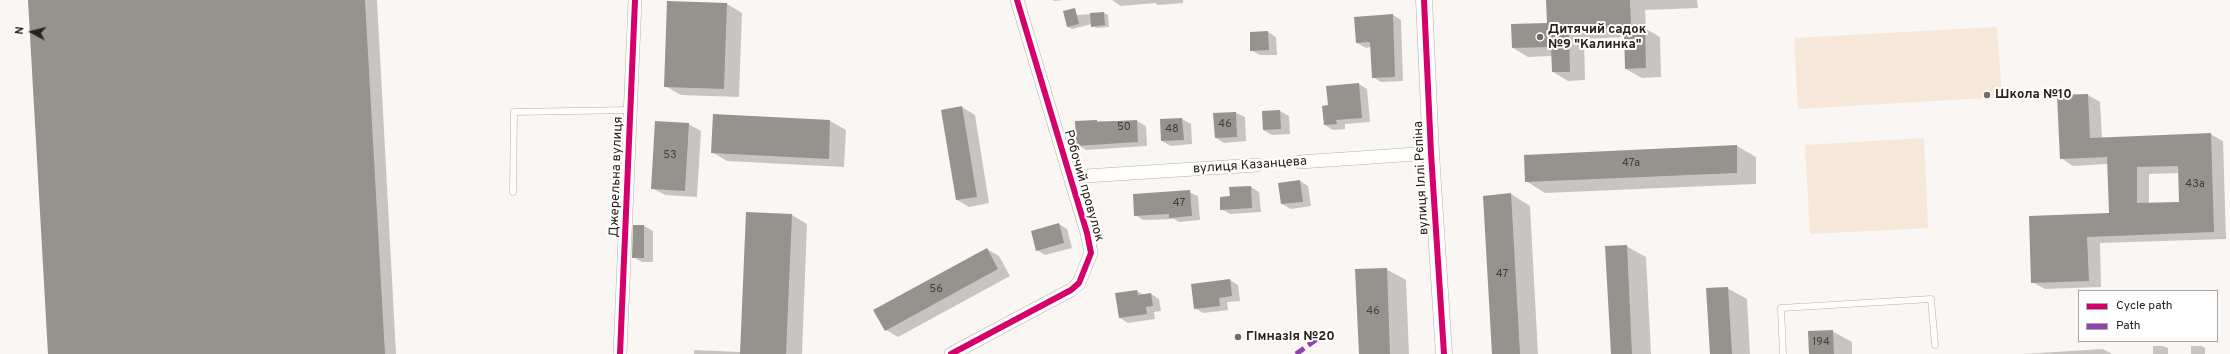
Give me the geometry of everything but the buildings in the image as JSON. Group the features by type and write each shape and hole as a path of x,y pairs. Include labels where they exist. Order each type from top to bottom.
{"street":[{"name":"Джерельна вулиця","path":"620,354 635,0"},
{"name":"Робочий провулок","path":"951,354 1071,290 1079,283 1091,253 1087,233 1017,0"},
{"name":"вулиця Іллі Рєпіна","path":"1424,0 1431,153 1444,354"},
{"name":"вулиця Казанцева","path":"1300,162 1431,153"},
{"name":"вулиця Казанцева","path":"1070,177 1257,165"}],"lane":[{"path":"513,192 514,112 630,110"},
{"path":"1784,354 1781,308 1931,300 1935,345"}],"shaded area":[{"path":"1997,27 2002,97 1798,109 1794,38"},
{"path":"1924,138 1928,228 1810,234 1805,145"}],"marked path":[{"path":"1296,354 1324,334"}],"cycle path":[{"path":"620,354 635,0"},
{"path":"951,354 1071,290 1079,283 1091,253 1087,233 1017,0"},
{"path":"1424,0 1431,153 1444,354"}],"place":[{"name":"Дитячий садок №9 \"Калинка\"","path":"1540,37"},
{"name":"Школа №10","path":"1987,95"},
{"name":"Гімназія №20","path":"1238,337"}]}
